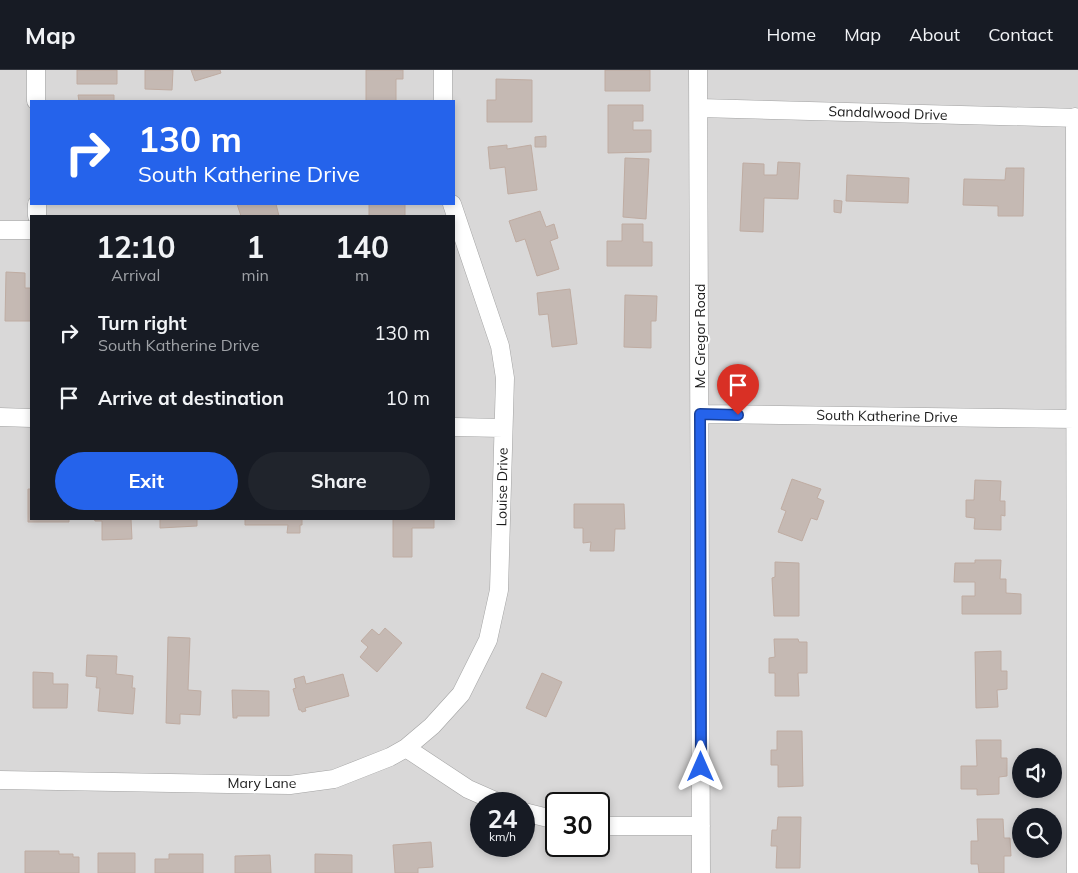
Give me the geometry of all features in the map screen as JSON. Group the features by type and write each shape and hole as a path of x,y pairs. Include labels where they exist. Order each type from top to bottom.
{"street":[{"path":"36,70 36,100"},
{"path":"443,70 443,100"},
{"name":"Mc Gregor Road","path":"698,70 701,873"},
{"name":"Sandalwood Drive","path":"699,108 1076,118"},
{"path":"1076,118 1076,873"},
{"name":"Louise Drive","path":"406,748 432,726 461,694 488,640 499,590 505,378 500,346 452,205"},
{"path":"0,230 30,230"},
{"name":"South Katherine Drive","path":"700,414 1075,419"},
{"path":"0,417 30,418"},
{"path":"455,427 503,428"},
{"path":"406,748 475,792"},
{"name":"Mary Lane","path":"0,780 290,785 334,779 390,757 406,748"},
{"path":"610,826 701,826"}],"shaded area":[{"path":"0,70 1078,70 1078,873 0,873"}],"building":[{"path":"77,70 117,70 117,84 77,84"},
{"path":"145,70 173,70 172,90 145,89"},
{"path":"191,70 220,70 221,73 195,81"},
{"path":"366,70 403,70 403,79 396,79 396,100 366,100"},
{"path":"605,70 650,70 650,91 605,91"},
{"path":"496,79 532,80 532,122 487,122 487,100 496,100"},
{"path":"78,95 114,95 114,100 79,100"},
{"path":"608,105 643,105 643,121 633,121 633,130 651,130 651,152 608,153"},
{"path":"546,136 546,147 535,147 535,137"},
{"path":"507,145 507,149 531,145 537,190 508,194 505,167 490,169 488,147"},
{"path":"625,158 649,159 646,219 623,217"},
{"path":"778,162 800,163 798,199 764,198 763,232 740,231 743,163 764,164 764,175 777,175"},
{"path":"1006,168 1024,168 1023,216 998,216 998,206 963,205 964,179 1005,180"},
{"path":"847,175 909,178 908,203 846,201"},
{"path":"834,200 842,201 841,213 834,212"},
{"path":"237,205 276,205 279,215 241,215"},
{"path":"369,205 405,205 405,215 369,215"},
{"path":"540,211 546,227 554,224 558,238 550,241 559,269 537,276 525,239 516,242 509,221"},
{"path":"622,224 643,224 643,242 652,242 652,266 607,266 607,241 622,241"},
{"path":"6,272 25,273 25,288 30,288 30,321 5,321"},
{"path":"570,289 577,344 552,347 548,314 539,315 537,293"},
{"path":"625,295 657,296 656,321 651,321 651,348 624,347"},
{"path":"792,479 821,489 817,498 824,501 817,520 811,518 802,541 778,532 786,511 781,509"},
{"path":"975,480 1001,481 1000,501 1005,501 1005,516 1001,515 1001,530 974,529 975,518 966,517 966,500 974,500"},
{"path":"28,489 30,489 30,520 69,520 69,522 28,522"},
{"path":"574,504 624,504 625,529 615,529 614,551 590,551 591,542 583,543 583,528 574,528"},
{"path":"131,520 132,539 102,540 102,521 95,521"},
{"path":"160,520 197,520 197,526 160,528"},
{"path":"245,520 302,520 300,533 287,533 288,525 245,525"},
{"path":"393,520 434,520 434,528 412,528 412,557 393,557"},
{"path":"975,560 1001,560 1000,579 1006,579 1006,593 1021,594 1021,614 962,614 962,596 975,596 975,582 954,582 955,563 975,563"},
{"path":"775,562 799,563 799,616 774,616 772,578 775,577"},
{"path":"385,628 402,643 377,672 360,657 368,647 361,641 372,629 379,635"},
{"path":"168,637 190,638 188,690 201,691 200,715 180,714 180,724 166,723"},
{"path":"774,639 798,639 799,642 807,642 807,673 798,673 799,696 775,696 775,673 769,673 769,658 775,657"},
{"path":"1001,651 1001,671 1007,671 1007,689 997,690 998,707 976,708 975,652"},
{"path":"87,655 117,656 116,674 133,676 132,688 135,688 133,714 98,711 100,688 96,688 97,677 86,676"},
{"path":"33,672 53,673 53,684 68,684 67,708 33,708"},
{"path":"542,673 562,682 546,717 526,708"},
{"path":"343,674 349,696 305,708 306,711 302,712 299,710 293,689 296,688 294,679 304,676 306,684"},
{"path":"232,690 269,691 269,716 237,716 237,718 233,718"},
{"path":"777,731 802,731 803,786 778,787 778,765 771,765 771,750 777,750"},
{"path":"976,740 1001,740 1001,758 1007,758 1007,776 999,777 999,794 977,795 977,789 961,789 961,766 977,766"},
{"path":"778,817 801,817 800,868 776,868 777,846 771,846 772,830 777,830"},
{"path":"977,819 1003,819 1004,838 1010,838 1011,856 1004,856 1004,873 979,873 978,864 971,864 971,841 978,841"},
{"path":"431,842 433,867 418,868 418,873 395,873 393,845"},
{"path":"25,851 59,851 59,854 73,854 73,857 79,857 79,873 25,873"},
{"path":"98,853 135,853 135,873 98,873"},
{"path":"169,854 203,854 203,873 155,873 155,859 169,859"},
{"path":"315,854 352,855 352,873 315,873"},
{"path":"270,855 271,873 235,873 235,856"}],"route":[{"path":"701,767 700,414 738,415"}]}
